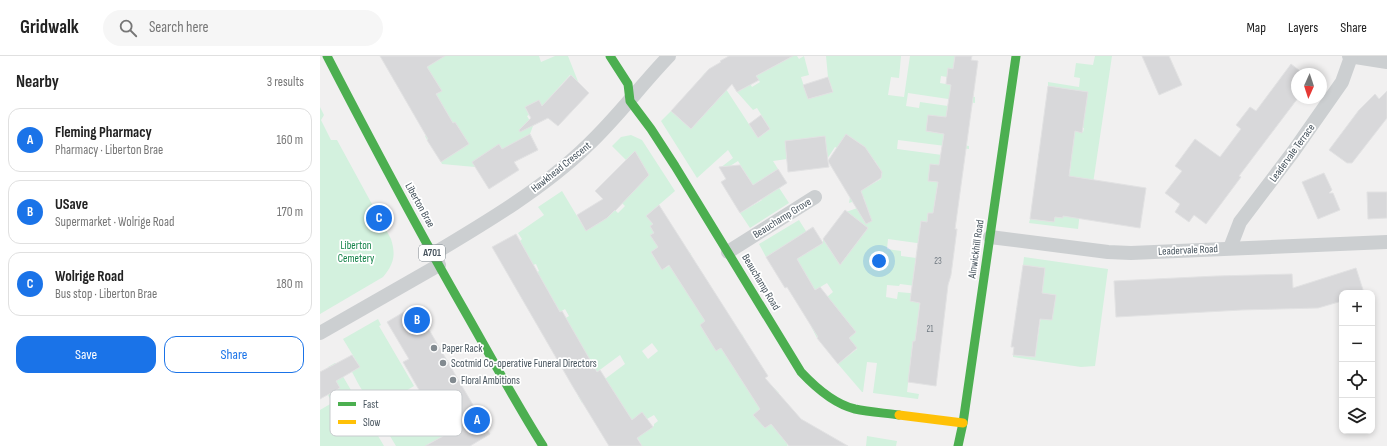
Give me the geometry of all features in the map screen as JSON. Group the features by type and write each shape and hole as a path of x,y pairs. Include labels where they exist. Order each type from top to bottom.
{"street":[{"name":"Liberton Brae","path":"327,56 436,260 527,421 544,446"},
{"name":"Beauchamp Road","path":"610,56 628,84 630,101 651,129 801,372 812,384 825,395 840,404 855,408 963,423"},
{"name":"Hawkhead Crescent","path":"320,333 436,260 485,221 558,171 588,146 669,56"},
{"name":"Alnwickhill Road","path":"958,446 963,423 1016,56"},
{"path":"1350,56 1387,62"},
{"name":"Leadervale Terrace","path":"1230,248 1240,222 1293,152 1342,82 1350,56"},
{"name":"Beauchamp Grove","path":"728,252 815,197"},
{"name":"Leadervale Road","path":"990,237 1108,252 1132,253 1387,242"}],"green space":[{"path":"427,56 539,56 541,62 555,56 568,56 579,84 570,75 542,106 539,100 525,107 529,115 527,116 533,126 530,134 521,139 505,154 499,144 485,160 475,167 442,164 441,162 461,149 427,140 425,136 428,134 435,121 448,114 444,108 441,110 433,96 442,91 433,77 399,84"},
{"path":"793,56 797,56 799,59 804,56 809,75 801,77 808,99 833,91 828,77 826,56 901,56 899,78 891,77 888,95 904,97 910,56 955,56 953,69 948,68 947,77 941,76 940,83 951,85 950,94 975,97 975,103 908,93 906,106 919,108 920,102 948,106 946,117 941,126 927,124 926,131 944,134 943,142 969,146 969,149 898,140 897,149 942,155 941,165 935,175 929,174 928,181 938,182 933,213 928,213 927,222 921,221 920,228 953,248 888,239 887,249 901,251 901,256 916,258 913,281 948,285 947,290 900,284 899,286 887,285 886,297 897,299 898,292 921,294 917,326 924,327 929,343 913,341 907,392 919,394 918,399 873,393 877,363 867,362 862,392 838,364 857,349 849,338 856,332 843,316 817,338 811,326 836,311 827,297 833,292 827,283 807,295 806,275 788,244 766,257 759,244 799,220 816,247 823,243 823,238 840,265 868,228 846,212 866,205 864,198 849,203 850,197 881,179 882,172 875,161 871,163 863,151 865,147 846,134 821,168 825,137 785,141 787,159 773,161 778,169 770,174 789,203 750,228 740,213 762,200 738,161 722,171 720,168 733,158 728,150 697,178 661,121 671,111 691,129 721,96 701,78 705,73 715,88 722,83 758,138 770,129 757,108 753,110 737,92 743,89 748,80 752,87 760,82 756,76"},
{"path":"1095,56 1112,56 1091,197 1082,196 1078,229 1029,223 1030,219 1054,222 1055,217 1063,218 1064,209 1061,171 1070,173 1071,162 1038,157 1038,154 1062,157 1075,131 1083,132 1084,128 1043,123 1043,119 1079,123 1088,92 1048,86 1048,82 1079,87 1080,78 1074,77 1076,63 1093,65"},
{"name":"Liberton Cemetery","path":"320,107 324,115 321,120 331,140 337,140 391,239 394,255 390,268 383,277 320,314"},
{"path":"631,135 642,140 675,191 646,216 653,224 650,226 654,233 651,235 658,247 651,252 662,270 691,253 678,262 713,316 700,325 716,351 742,334 744,338 724,351 772,386 779,393 754,415 765,428 771,424 788,443 788,446 640,446 641,444 637,437 654,426 654,424 658,421 654,415 647,419 642,413 631,421 610,386 582,403 578,396 625,364 620,355 597,372 594,366 591,367 564,319 569,316 565,309 560,312 529,277 539,271 536,264 533,265 520,241 522,239 518,233 544,215 538,207 562,191 586,231 615,210 618,213 625,206 622,203 649,175 635,152 626,160 612,146 621,137","holes":["652,343 658,351 648,359 642,351"]},
{"path":"1024,257 1108,269 1095,366 1081,367 1013,357 1013,355 1035,357 1041,316 1016,312 1016,308 1053,313 1056,295 1042,293 1045,268 1023,265"},
{"path":"378,319 381,325 379,326 414,386 407,390 362,390 352,372 360,367 343,339"},
{"path":"335,363 351,390 337,390 340,388 328,367"},
{"path":"330,404 330,436 378,436 384,446 320,446 320,410"},
{"path":"390,436 443,436 428,444 429,446 396,446"},
{"path":"867,436 897,441 896,446 866,446"}],"building":[{"path":"380,56 445,56 427,67 442,91 436,94 453,123 455,122 469,144 441,162"},
{"path":"729,56 793,56 756,76 759,80 737,92 732,84 691,129 671,111 709,69"},
{"path":"955,56 972,56 971,60 978,61 955,229 957,229 951,275 948,285 936,386 908,382 913,341 915,341 920,303 910,301 921,221 927,222 928,213 933,213 938,182 928,181 930,164 939,165 944,134 926,131 928,115 946,117 951,85 946,84 948,68 953,69"},
{"path":"1142,56 1169,56 1182,85 1159,95"},
{"path":"1291,64 1296,68 1291,68 1291,104 1293,104 1239,176 1241,177 1206,224 1194,215 1189,222 1175,212 1180,204 1165,193 1182,171 1175,166 1195,139 1220,157 1241,129 1236,125 1250,107 1256,111"},
{"path":"571,75 589,93 558,126 548,118 520,132 519,130 531,118 525,107 539,100 542,106"},
{"path":"828,77 833,92 808,99 803,85"},
{"path":"1048,86 1088,92 1082,133 1075,131 1069,176 1146,188 1140,228 1063,216 1063,218 1055,217 1054,222 1030,219"},
{"path":"1387,91 1387,118 1352,163 1347,163 1329,150 1359,110 1375,94 1379,99"},
{"path":"761,115 770,129 758,138 749,124"},
{"path":"530,134 538,150 514,162 519,170 489,189 472,162 499,144 502,149"},
{"path":"846,134 865,147 882,172 881,178 861,191 872,221 866,224 828,161"},
{"path":"825,136 829,167 788,172 785,141"},
{"path":"635,151 649,175 615,211 607,218 586,231 577,215 603,199 595,191"},
{"path":"740,165 753,185 778,169 787,183 740,213 721,182 726,179 719,167"},
{"path":"1324,173 1332,190 1329,193 1333,193 1340,210 1318,219 1302,182"},
{"path":"1367,192 1387,192 1387,218 1368,219"},
{"path":"659,205 768,376 765,378 801,419 848,446 789,446 771,424 765,428 753,415 760,409 721,348 716,351 700,325 705,321 669,265 662,270 651,252 658,247 650,235 654,233 650,226 653,224 646,216"},
{"path":"845,210 868,228 840,265 823,239"},
{"path":"813,227 823,243 797,259 815,290 820,287 856,332 849,338 857,348 838,364 817,338 818,337 787,287 785,288 766,257"},
{"path":"516,234 560,312 562,311 597,372 600,370 632,420 642,412 653,427 637,438 642,446 609,446 573,387 492,247"},
{"path":"1023,265 1045,268 1042,293 1056,295 1052,320 1040,319 1035,357 1013,355 1014,347 1011,347"},
{"path":"1356,268 1363,290 1339,290 1339,302 1318,308 1241,310 1116,317 1114,281 1292,274 1293,288"},
{"path":"409,309 418,311 490,434 470,446 425,446 443,436 462,436 462,390 419,390 403,362 409,359 387,322"},
{"path":"352,355 360,367 336,381 340,388 336,390 330,390 330,394 320,399 320,372"}],"traffic: fast":[{"path":"327,56 431,251 504,381 543,446"},
{"path":"610,56 628,84 630,101 651,129 675,166 801,372 826,395 847,407 899,415"},
{"path":"958,446 963,423 1016,56"}],"traffic: slow":[{"path":"899,415 963,423"}],"place":[{"name":"Wolrige Road","path":"379,218"},
{"name":"USave","path":"417,320"},
{"name":"Paper Rack","path":"434,348"},
{"name":"Scotmid Co-operative Funeral Directors","path":"443,363"},
{"name":"Floral Ambitions","path":"453,380"},
{"name":"Fleming Pharmacy","path":"477,420"}]}
